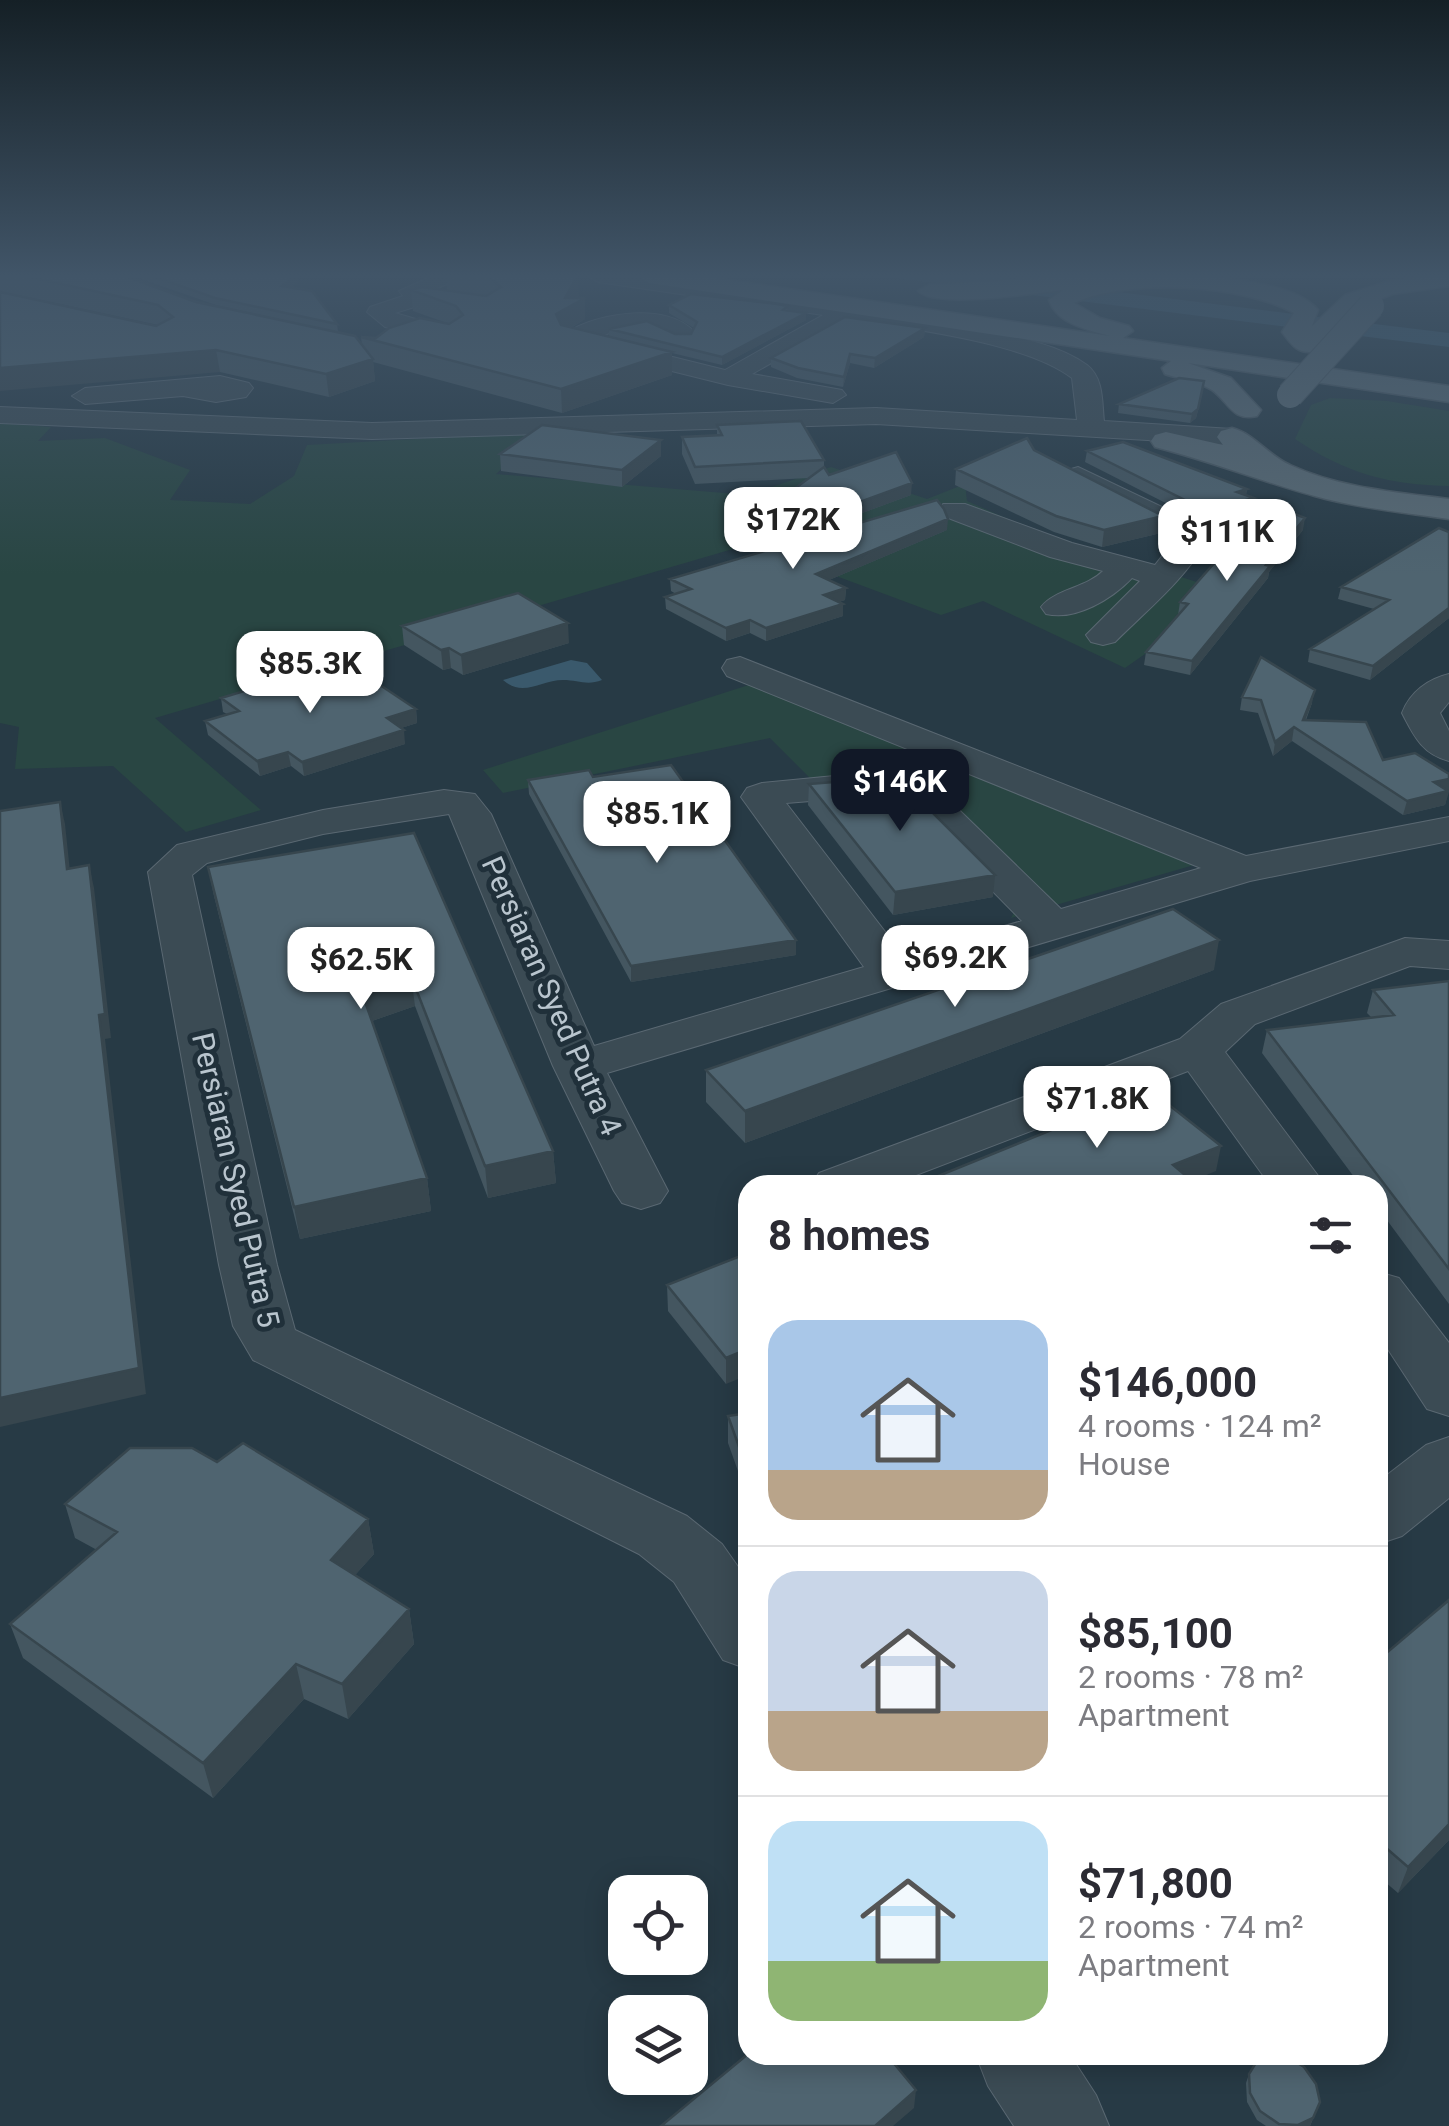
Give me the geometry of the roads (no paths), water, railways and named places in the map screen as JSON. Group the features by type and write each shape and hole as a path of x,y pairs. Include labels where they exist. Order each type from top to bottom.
{"main road":[{"path":"1201,375 1220,384 1283,458 1325,478 1415,496 1449,498"},
{"path":"1282,375 1449,404"},
{"path":"1252,422 1285,375"},
{"path":"1129,435 1252,422 1296,375"},
{"path":"1323,375 1449,394"},
{"path":"1385,375 1449,382"},
{"path":"1252,422 1271,467 1322,488"},
{"path":"1129,435 1220,453 1292,481 1322,488 1449,509"}],"street":[{"path":"757,375 836,396"},
{"path":"1083,375 1090,398 1129,435"},
{"path":"0,400 183,388"},
{"path":"54,419 81,396"},
{"path":"555,425 608,401"},
{"path":"0,415 372,431 876,416 1046,449 1192,532 1184,556 1104,635"},
{"path":"1046,449 1129,435"},
{"path":"954,510 1061,550 1163,577"},
{"path":"1058,607 1102,590 1125,567"},
{"path":"740,668 1242,870"},
{"path":"1449,685 1426,702 1420,714 1432,736 1449,748"},
{"path":"892,974 761,797 776,792 908,781 1052,928"},
{"name":"Persiaran Syed Putra 5","path":"461,804 444,802 324,822 192,854 170,872 263,1326 274,1345 300,1360 663,1535 698,1563 738,1624"},
{"name":"Persiaran Syed Putra 4","path":"461,804 470,814 578,1066 641,1191"},
{"path":"578,1066 1242,870 1449,829"},
{"path":"865,1175 1198,1050 1238,1014 1405,952 1449,955"},
{"path":"1198,1050 1291,1175"},
{"path":"1388,1305 1449,1393"},
{"path":"1388,1510 1449,1462"},
{"path":"1025,2065 1065,2126"}],"water":[{"path":"571,660 587,663 602,680 555,681 518,688 503,680"}]}
